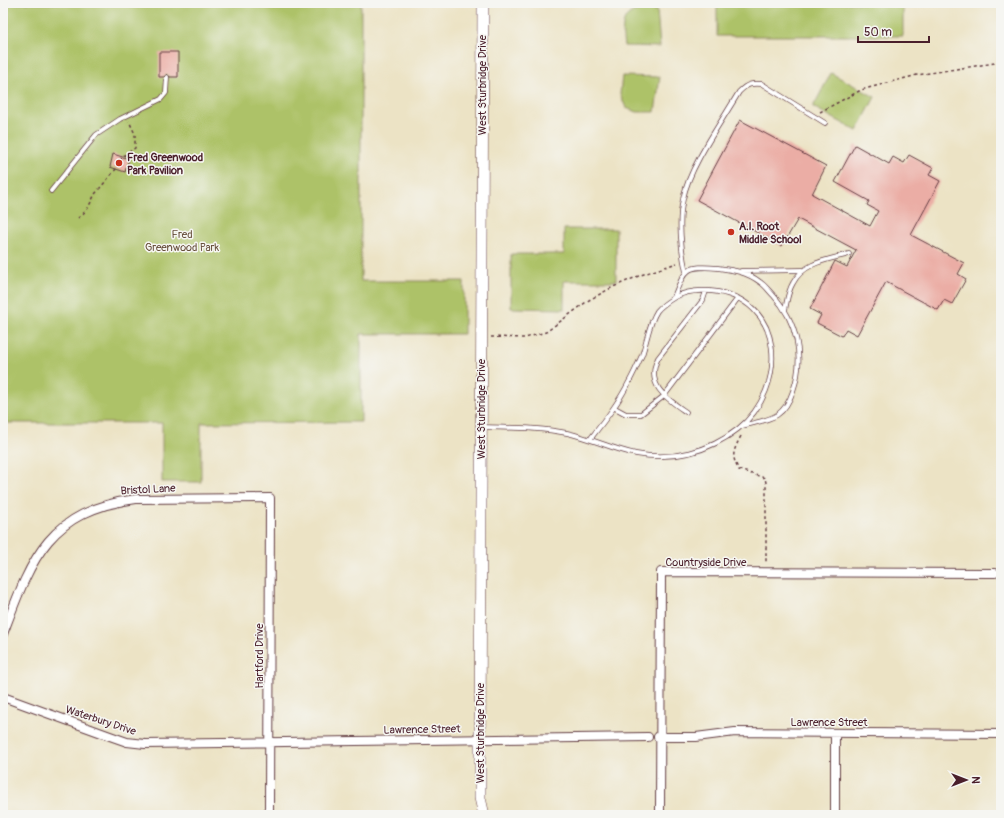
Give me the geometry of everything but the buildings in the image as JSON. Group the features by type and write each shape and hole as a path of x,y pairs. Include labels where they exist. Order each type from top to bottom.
{"street":[{"name":"West Sturbridge Drive","path":"483,3 480,798 484,815"},
{"name":"Bristol Lane","path":"3,634 32,563 55,534 84,513 112,503 136,499 270,498"},
{"name":"Hartford Drive","path":"269,815 268,741 270,498"},
{"name":"Countryside Drive","path":"660,815 660,572 995,573"},
{"name":"Waterbury Drive","path":"3,697 127,742 144,744 268,741"},
{"name":"Lawrence Street","path":"659,737 696,738 736,732 1001,734"},
{"path":"835,733 835,815"},
{"name":"Lawrence Street","path":"268,741 648,738"}],"lane":[{"path":"51,191 96,135 108,126 161,99 166,93 168,77"},
{"path":"686,272 683,260 681,221 683,198 695,167 739,92 746,85 752,83 762,84 825,123"},
{"path":"674,297 683,275 691,269 702,267 740,271 802,270 818,262 849,254"},
{"path":"785,310 792,283 802,270"},
{"path":"740,271 762,282 785,310 793,326 800,354 797,380 789,404 776,415 743,426"},
{"path":"481,427 537,429 591,438 636,454 665,457 682,455 706,448 725,440 743,426 760,403 769,382 774,363 770,334 759,315 746,302 726,293 687,291 674,297 657,311 642,355 615,408 591,438"},
{"path":"686,412 664,396 655,379 654,368 658,358 703,300 706,291"},
{"path":"615,408 626,414 642,414 664,396 738,298"}],"path":[{"path":"813,116 868,88 916,75 1001,62"},
{"path":"78,218 87,210 95,194 116,169 122,157 135,148 135,134 127,116"},
{"path":"482,336 525,338 546,332 589,300 613,287 683,260"},
{"path":"743,426 733,452 735,462 739,470 765,478 766,573"}],"green space":[{"name":"Fred Greenwood Park","path":"3,3 361,3 361,281 464,281 464,334 361,334 361,422 201,423 201,482 162,482 162,423 3,423"},
{"path":"717,3 903,3 903,36 717,36"},
{"path":"637,10 657,10 660,47 624,46 624,20 631,13"},
{"path":"831,73 875,97 857,131 813,107"},
{"path":"622,76 660,77 655,112 637,112 626,108 620,94"},
{"path":"564,229 616,229 616,281 564,281 564,309 511,308 511,254 564,254"}],"place":[{"name":"Fred Greenwood Park Pavilion","path":"119,163"},
{"name":"A.I. Root Middle School","path":"731,232"}]}
